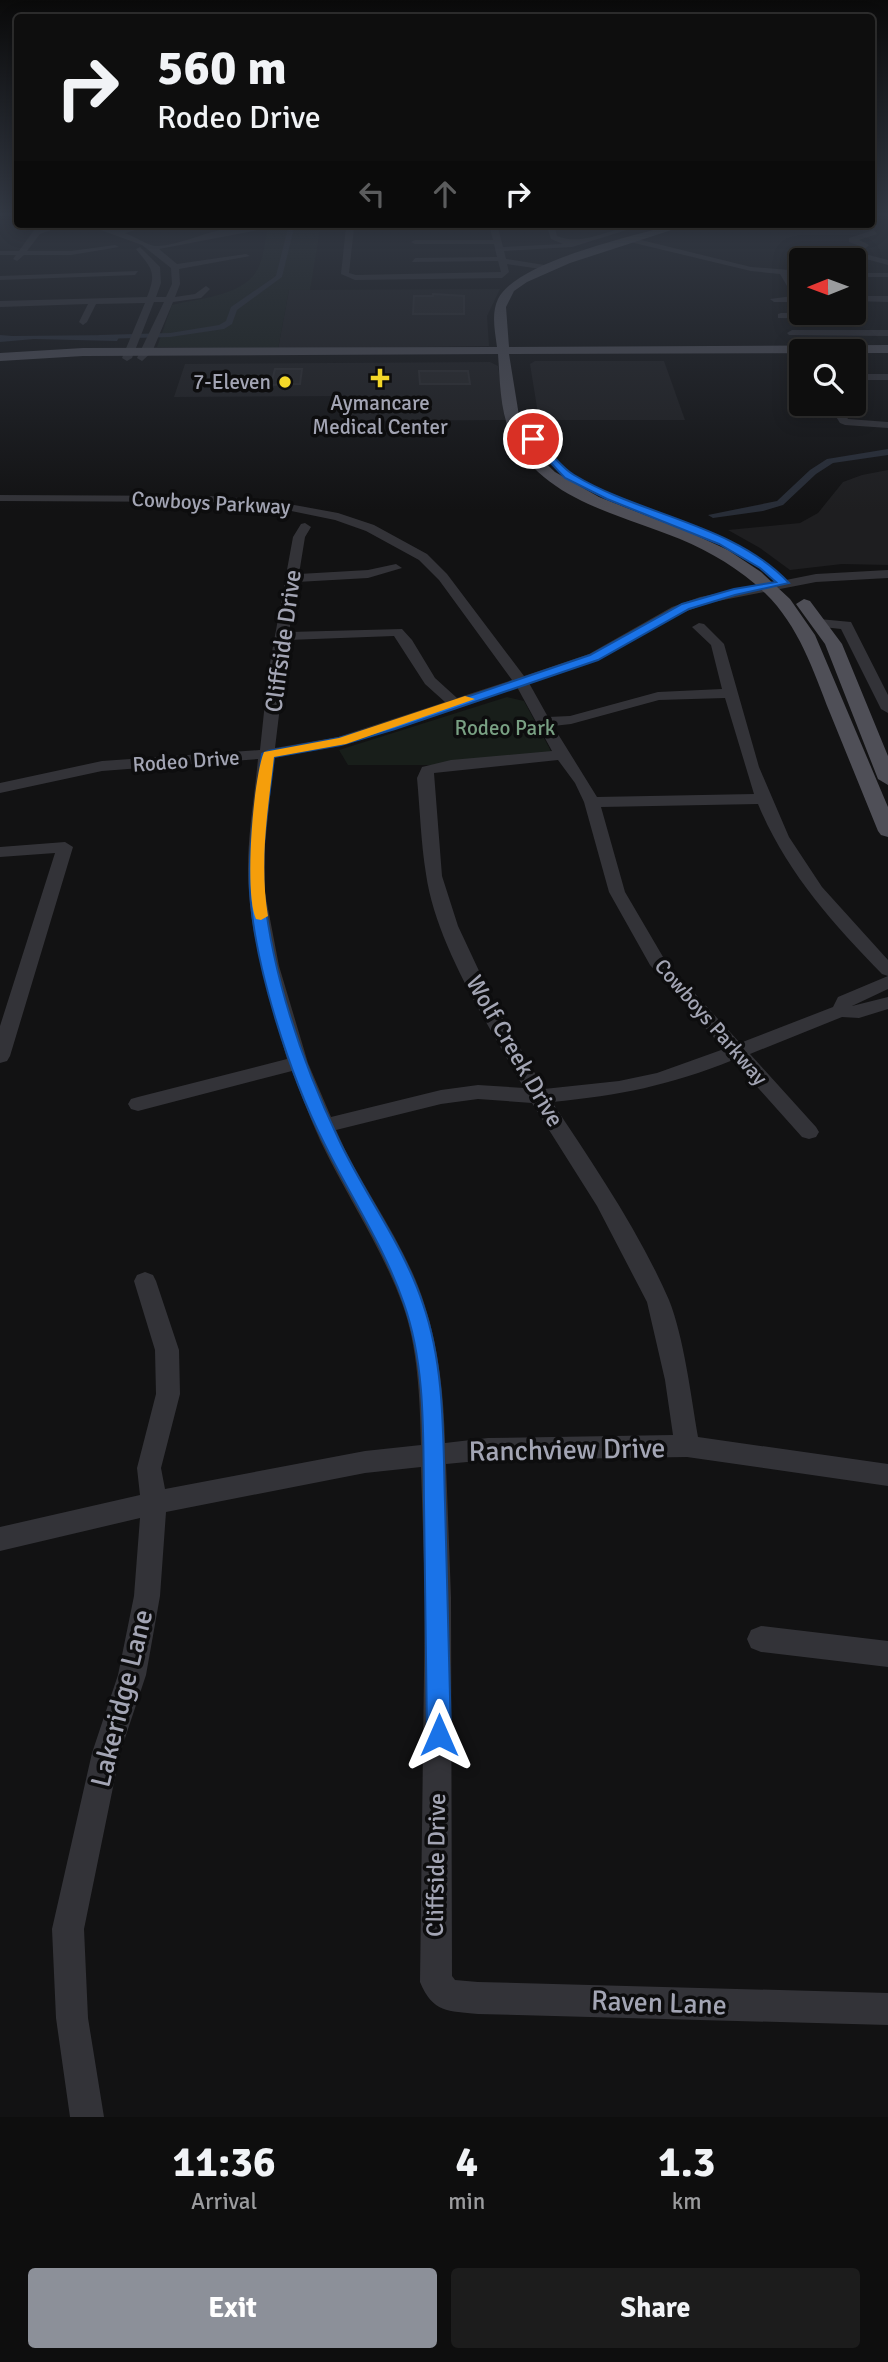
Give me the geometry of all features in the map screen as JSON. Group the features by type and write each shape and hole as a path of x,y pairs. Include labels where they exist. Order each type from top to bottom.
{"main road":[{"path":"501,313 514,353 521,413 519,440 532,457 594,500 696,535 776,585 819,623 833,644 888,779"},
{"path":"0,364 63,359 130,346"},
{"path":"0,357 130,346 333,354 789,355"},
{"path":"514,353 551,350 888,349"},
{"path":"866,355 888,355"},
{"path":"776,585 802,626 882,807 888,831"},
{"path":"828,687 850,688"}],"street":[{"path":"83,322 88,313"},
{"path":"130,346 145,313"},
{"path":"149,346 164,313"},
{"path":"781,316 789,315"},
{"path":"815,326 819,333"},
{"path":"793,333 888,333"},
{"path":"866,377 888,377"},
{"path":"841,416 843,420 856,425 888,425"},
{"name":"Cowboys Parkway","path":"0,498 211,499 259,502 298,508 370,528 423,557 443,577 521,682 562,755 582,782 592,802 617,892 659,965 701,1015 809,1132"},
{"name":"Cliffside Drive","path":"305,527 299,537 275,674 257,845 257,893 270,966 298,1063 331,1141 397,1265 414,1305 432,1411 439,1735 435,1844 436,1982"},
{"path":"293,578 368,574 396,568"},
{"name":"Rodeo Drive","path":"0,788 102,766 268,754 341,741 594,657 685,606 734,592 776,585 847,575 888,574"},
{"path":"819,623 846,625 888,709"},
{"path":"699,627 717,644 765,799 781,836 806,877 838,920 888,970"},
{"path":"283,636 397,632 405,640 430,681 456,703"},
{"path":"544,722 570,720 658,696 731,694"},
{"name":"Wolf Creek Drive","path":"562,755 435,767 428,771 425,778 438,896 463,959 538,1096 606,1202 658,1302 677,1380 687,1447"},
{"path":"592,802 765,799"},
{"path":"0,852 65,848 0,1056"},
{"path":"840,1011 845,1001 888,982"},
{"path":"326,1125 441,1097 478,1092 538,1096 619,1088 660,1079 840,1011 859,1012 888,1003"},
{"path":"138,1104 298,1063"},
{"name":"Lakeridge Lane","path":"87,2117 72,2018 68,1929 106,1753 132,1675 147,1596 154,1503 149,1468 168,1394 167,1350 145,1281"},
{"name":"Ranchview Drive","path":"0,1539 154,1503 365,1462 488,1449 687,1447 888,1475"},
{"path":"761,1639 888,1654"},
{"name":"Raven Lane","path":"436,1982 447,1995 478,1998 888,2009"}],"shaded area":[{"path":"285,313 489,313 489,346 278,349"},
{"path":"0,335 120,335 117,341 34,339 0,342"},
{"path":"535,361 664,361 685,420 539,420 530,364"},
{"path":"490,362 498,366 506,420 342,421 344,396 174,397 185,364"},
{"path":"888,470 888,565 842,564 790,570 760,548 728,530 800,523 818,513 843,482"}],"green space":[{"path":"169,313 285,313 278,349 157,347"},
{"name":"Rodeo Park","path":"507,697 524,701 552,753 447,765 348,765 339,750"}],"building":[{"path":"413,313 464,313 464,314"},
{"path":"275,369 302,369 300,384 271,385"},
{"path":"419,371 468,371 470,384 420,384"}],"waterway":[{"path":"100,337 170,335 221,327 229,322 233,313"},
{"path":"713,515 780,503 813,472 830,461 888,452"}],"slow traffic":[{"path":"261,916 257,893 257,845 268,754 341,741 469,699"}],"place":[{"name":"Aymancare Medical Center","path":"380,378"},
{"name":"7-Eleven","path":"285,382"}],"route":[{"path":"439,1735 432,1411 424,1350 414,1305 397,1265 331,1141 298,1063 270,966 257,893 257,845 268,754 341,741 391,726 594,657 685,606 734,592 784,583 764,566 722,541 611,497 568,476 533,439"}]}
